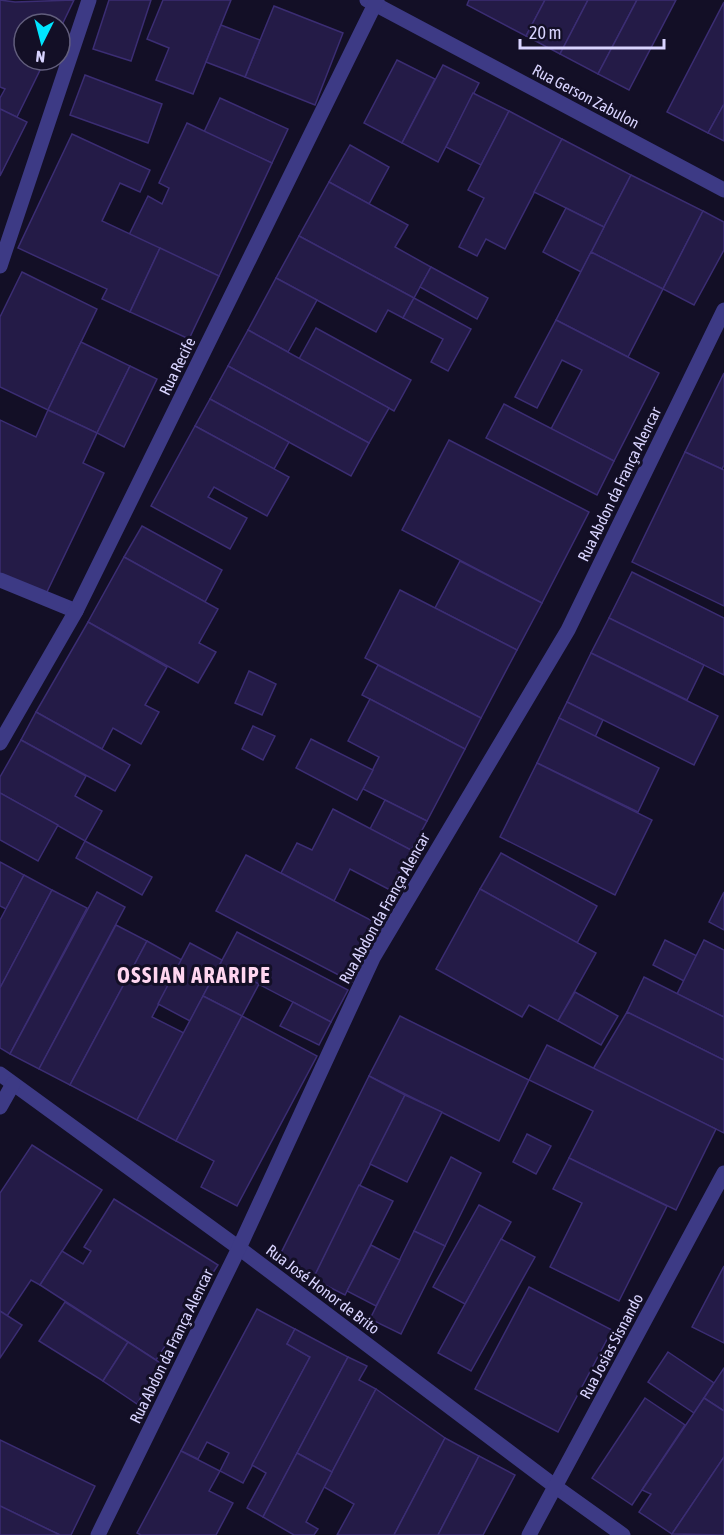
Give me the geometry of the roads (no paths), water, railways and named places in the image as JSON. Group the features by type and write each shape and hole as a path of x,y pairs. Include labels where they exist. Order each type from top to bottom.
{"street":[{"path":"0,266 89,0"},
{"name":"Rua Gerson Zabulon","path":"373,1 724,190"},
{"name":"Rua Recife","path":"0,743 76,611 373,1"},
{"name":"Rua Abdon da França Alencar","path":"98,1535 239,1248 373,958 568,630 724,310"},
{"path":"0,580 76,611"},
{"name":"Rua José Honor de Brito","path":"0,1074 239,1248 623,1535"},
{"path":"0,1107 13,1084"},
{"name":"Rua Josias Sisnando","path":"529,1535 724,1173"}],"district":[{"name":"OSSIAN ARARIPE","path":"194,975"}]}
